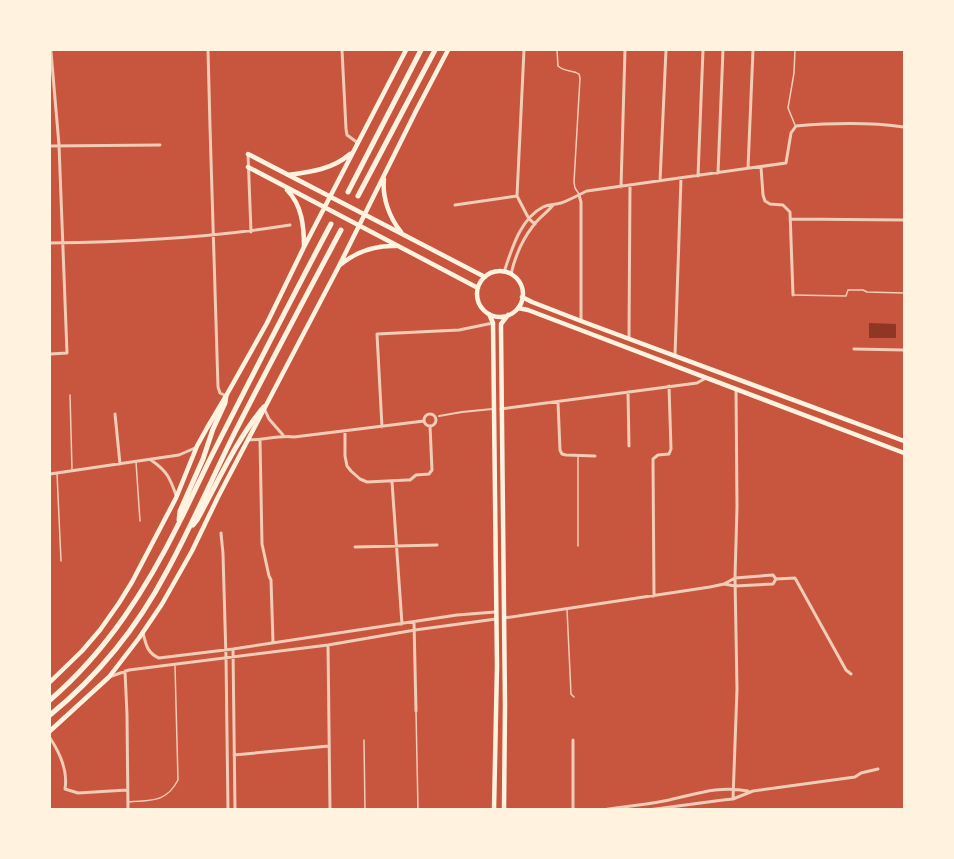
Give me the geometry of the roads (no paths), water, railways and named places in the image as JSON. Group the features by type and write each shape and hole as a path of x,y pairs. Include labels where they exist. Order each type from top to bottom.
{"highway":[{"path":"348,192 421,50"},
{"path":"358,196 435,50"},
{"path":"50,700 110,638 142,590 180,522 214,449 331,224"},
{"path":"50,715 92,676 130,630 166,574 340,230"},
{"path":"180,522 180,511 203,459 226,396"},
{"path":"189,527 197,520 253,421 264,407"}],"main road":[{"path":"50,682 82,651 119,603 177,498 197,446 267,324 304,247 332,198 406,50"},
{"path":"50,731 94,692 124,660 162,604 192,551 264,407 339,266 357,224 448,50"},
{"path":"288,175 333,165 342,161 354,150"},
{"path":"248,154 485,277"},
{"path":"248,167 478,288"},
{"path":"386,170 383,182 386,204 402,234"},
{"path":"284,186 294,197 298,207 303,226 304,247"},
{"path":"339,266 348,259 370,249 394,246 402,248"},
{"path":"494,810 496,619 493,323 489,314 479,303 477,296 480,283 490,273 497,271 512,274 517,279 521,285 522,297 518,308 501,324 504,810"},
{"path":"522,297 904,441"},
{"path":"518,308 904,453"},
{"path":"489,314 508,315"},
{"path":"495,409 501,409"},
{"path":"495,612 504,611"},
{"path":"496,619 504,618"}],"street":[{"path":"208,50 218,387 220,393 226,396"},
{"path":"342,50 346,129 348,135 358,143"},
{"path":"524,50 517,196 529,219 535,224"},
{"path":"621,187 625,50"},
{"path":"660,181 666,50"},
{"path":"698,176 703,50"},
{"path":"718,173 723,50"},
{"path":"748,168 753,50"},
{"path":"50,354 67,353 59,145 51,52"},
{"path":"504,272 514,243 529,219 548,204 553,205 573,199 587,191 786,163 791,133 796,126 864,123 904,127"},
{"path":"50,146 160,145"},
{"path":"248,154 250,232"},
{"path":"761,167 765,201 770,204 783,205 790,212 793,295"},
{"path":"675,356 681,178"},
{"path":"629,339 630,185"},
{"path":"579,195 581,202 581,321"},
{"path":"455,205 517,196"},
{"path":"512,274 523,242 535,224 553,205"},
{"path":"790,219 904,220"},
{"path":"50,243 116,242 214,236 290,225"},
{"path":"382,427 377,334 459,330 493,323"},
{"path":"854,349 904,351"},
{"path":"501,409 697,383 706,378"},
{"path":"654,596 653,459 655,456 669,454 671,448 669,386"},
{"path":"733,799 737,689 736,389"},
{"path":"628,392 629,446"},
{"path":"558,402 562,454 595,456"},
{"path":"264,407 268,419 283,435"},
{"path":"439,416 495,409"},
{"path":"115,414 120,464"},
{"path":"424,421 424,417 433,415 436,421 430,426"},
{"path":"248,440 283,435 294,437 424,421"},
{"path":"424,421 430,426"},
{"path":"345,431 347,466 360,480 367,482 410,480 416,475 429,474 432,470 430,426"},
{"path":"260,440 262,544 271,580 273,642"},
{"path":"50,474 179,455 197,446"},
{"path":"150,459 164,469 169,476 177,498"},
{"path":"392,481 402,624"},
{"path":"221,533 226,650 228,810"},
{"path":"355,547 438,546"},
{"path":"504,618 724,584 735,578 772,575 776,579 795,578 846,670 851,674"},
{"path":"724,584 735,586 773,584 776,579"},
{"path":"143,633 148,651 159,658 457,615 495,612"},
{"path":"109,677 125,671 328,645 496,619"},
{"path":"414,622 416,711"},
{"path":"328,645 330,810"},
{"path":"233,649 235,810"},
{"path":"125,671 128,810"},
{"path":"50,738 66,772 66,789 78,793 128,790"},
{"path":"573,740 573,810"},
{"path":"234,755 330,746"},
{"path":"648,810 733,799 750,792 855,777 861,773 878,769"},
{"path":"602,810 652,804 695,793 734,789 750,792"}],"lane":[{"path":"557,50 558,66 567,72 579,74 580,78 574,182 579,195"},
{"path":"795,50 788,108 796,126"},
{"path":"793,295 846,296 848,290 904,293"},
{"path":"70,395 72,472"},
{"path":"578,456 578,546"},
{"path":"136,462 140,521"},
{"path":"57,473 61,561"},
{"path":"566,608 571,694 574,697"},
{"path":"128,802 162,798 170,792 178,780 175,665"},
{"path":"416,711 418,810"},
{"path":"364,740 365,810"}]}
